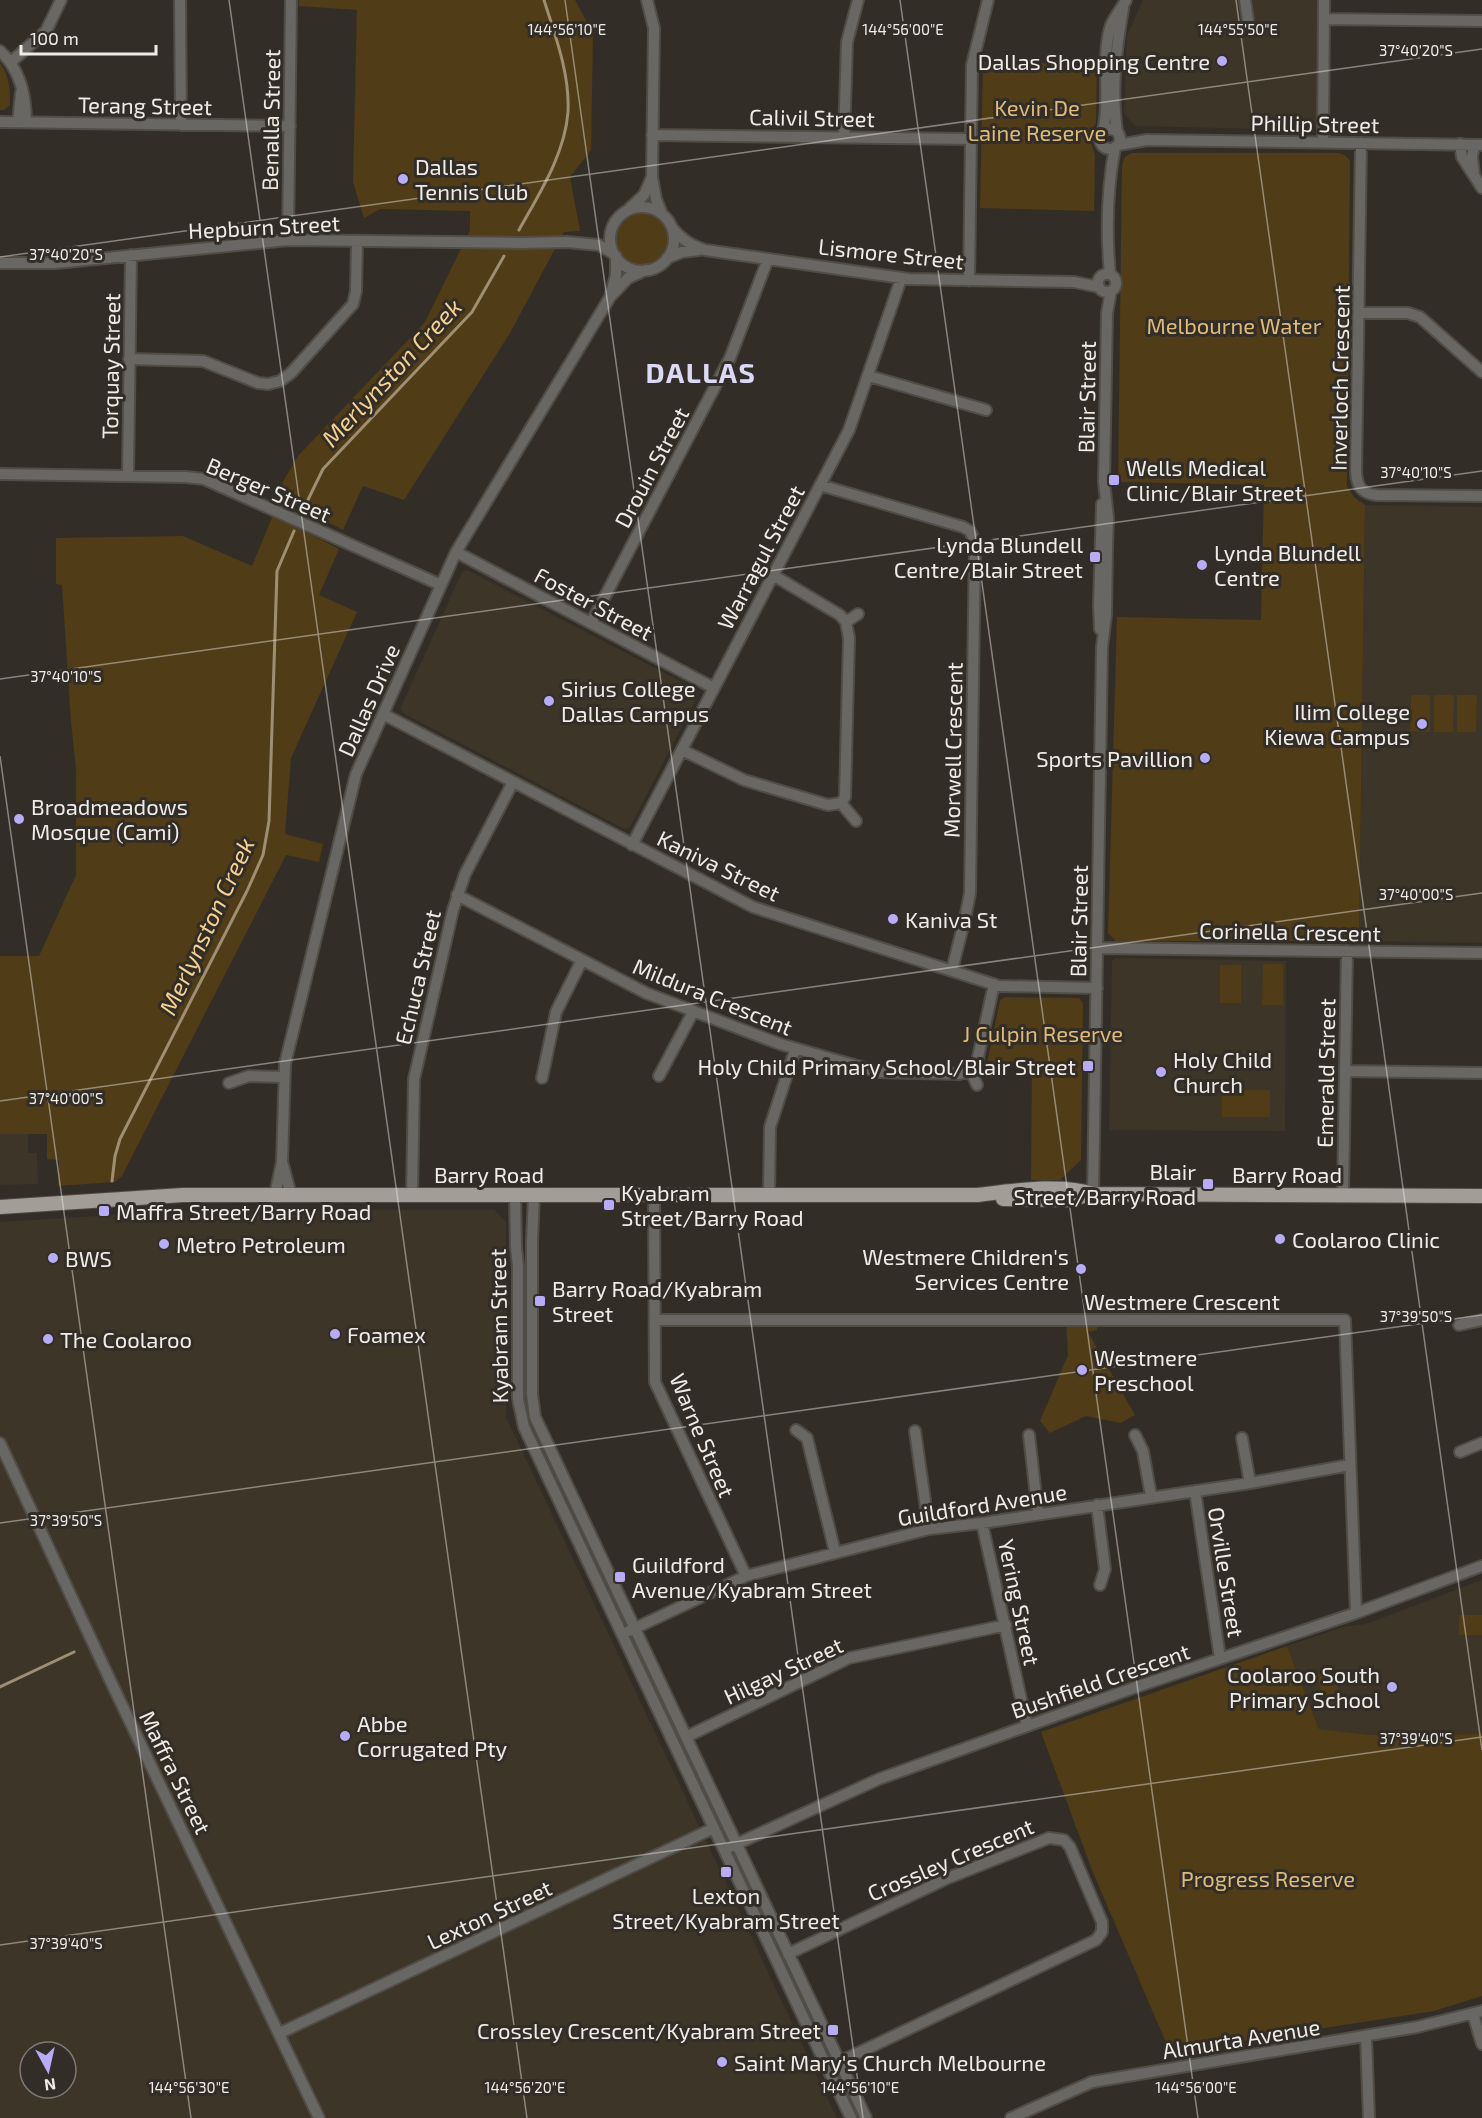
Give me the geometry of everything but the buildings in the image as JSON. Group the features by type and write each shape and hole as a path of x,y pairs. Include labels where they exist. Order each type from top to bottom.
{"main road":[{"name":"Barry Road","path":"0,1207 183,1195 977,1195 1074,1189 1093,1194 1482,1196"}],"street":[{"path":"11,62 45,31 61,0"},
{"path":"180,0 181,125"},
{"name":"Benalla Street","path":"288,240 291,0"},
{"path":"647,0 654,28 652,177 656,199 662,214 672,228 674,245 667,258 655,268 636,270 626,266 615,255 610,240 614,225 622,214 644,195 652,177"},
{"path":"844,137 847,42 858,0"},
{"path":"969,281 972,65 988,0"},
{"path":"1245,0 1248,20"},
{"path":"1323,142 1324,0"},
{"path":"1125,3 1116,49 1115,115 1120,140 1112,147 1099,139 1103,131 1107,109 1108,38 1113,21 1125,3"},
{"path":"1324,19 1482,21"},
{"path":"0,51 11,62 18,75 22,90 18,105 22,122"},
{"name":"Terang Street","path":"0,122 290,126"},
{"path":"1103,131 1110,129 1118,133"},
{"name":"Phillip Street","path":"1118,133 1148,140"},
{"name":"Calivil Street","path":"652,135 971,139"},
{"name":"Phillip Street","path":"1112,147 1148,140 1478,145"},
{"name":"Inverloch Crescent","path":"1361,143 1356,472 1358,486 1364,492 1376,495 1482,496"},
{"path":"1460,144 1462,157 1482,188"},
{"path":"1474,174 1472,157 1478,145"},
{"name":"Blair Street","path":"1093,1194 1102,647 1099,615 1100,518 1104,482 1107,313 1104,283 1108,253 1109,177 1112,147"},
{"path":"628,210 641,207 651,208 662,214"},
{"name":"Hepburn Street","path":"567,242 598,237 614,225"},
{"name":"Lismore Street","path":"672,228 690,245 705,250"},
{"name":"Hepburn Street","path":"0,263 56,263 288,240 567,242 599,245 615,255"},
{"path":"129,359 204,361 258,382 268,384 280,381 291,373 353,304 356,291 357,241"},
{"name":"Lismore Street","path":"667,258 688,250 705,250 901,279 1104,283"},
{"name":"Torquay Street","path":"128,476 131,255"},
{"name":"Dallas Drive","path":"610,297 616,275 615,255"},
{"name":"Drouin Street","path":"591,623 730,358 768,259"},
{"name":"Dallas Drive","path":"275,1195 282,1162 285,1064 349,795 356,774 456,552 610,297 628,278 646,270"},
{"name":"Warragul Street","path":"632,844 849,430 901,279"},
{"path":"1359,313 1408,313 1420,317 1482,372"},
{"path":"869,376 986,410"},
{"name":"Berger Street","path":"0,474 204,479 441,585"},
{"name":"Morwell Crescent","path":"820,484 972,525 975,545 969,893 952,970"},
{"name":"Foster Street","path":"456,552 714,687"},
{"path":"773,575 833,610 846,622 849,638 846,792 841,803"},
{"path":"846,622 858,615"},
{"name":"Kaniva Street","path":"383,714 753,908 993,984 1006,987 1097,988"},
{"path":"682,750 744,780 828,805 841,803"},
{"name":"Echuca Street","path":"412,1195 414,1079 457,895 465,874 513,782"},
{"path":"841,803 856,821"},
{"name":"Mildura Crescent","path":"457,895 646,993 795,1050 885,1073 960,1074 970,1071"},
{"name":"Corinella Crescent","path":"1098,948 1482,953"},
{"name":"Emerald Street","path":"1343,1196 1347,951"},
{"path":"542,1078 556,1012 582,960"},
{"path":"977,1084 970,1071 977,1062 993,984"},
{"path":"659,1076 693,1012"},
{"path":"769,1195 770,1127 795,1050"},
{"path":"1345,1071 1482,1073"},
{"path":"229,1083 249,1076 283,1077"},
{"name":"Dallas Drive","path":"282,1162 291,1195"},
{"name":"Kyabram Street","path":"516,1195 518,1399 521,1418 851,2118"},
{"name":"Kyabram Street","path":"534,1195 532,1402 535,1417 866,2118"},
{"name":"Warne Street","path":"654,1195 655,1382 746,1576"},
{"name":"Westmere Crescent","path":"655,1320 1345,1320 1356,1613"},
{"path":"1459,1324 1482,1320"},
{"path":"796,1430 807,1438 835,1552"},
{"path":"915,1431 929,1528"},
{"path":"1029,1435 1038,1514"},
{"path":"1135,1435 1143,1451 1151,1496"},
{"path":"1242,1438 1250,1483"},
{"name":"Maffra Street","path":"0,1443 108,1676 320,2118"},
{"path":"1460,1452 1482,1443"},
{"path":"536,1453 548,1447"},
{"name":"Guildford Avenue","path":"634,1629 746,1576 929,1528 1250,1483 1350,1465"},
{"name":"Orville Street","path":"1195,1491 1220,1658"},
{"path":"1096,1505 1105,1569 1100,1585"},
{"name":"Yering Street","path":"982,1522 1027,1726"},
{"name":"Bushfield Crescent","path":"737,1845 879,1779 1220,1658 1356,1613 1482,1566"},
{"name":"Hilgay Street","path":"686,1737 849,1659 1006,1625"},
{"path":"622,1634 634,1629"},
{"name":"Lexton Street","path":"280,2033 714,1828"},
{"name":"Crossley Crescent","path":"788,1954 948,1878 1049,1838 1064,1840 1070,1846 1102,1922 1102,1932 1096,1940 839,2062"},
{"path":"723,1846 737,1845"},
{"name":"Kyabram Street","path":"737,1845 733,1857 752,1910"},
{"path":"790,1988 801,1983"},
{"path":"1478,2012 1482,2044"},
{"name":"Almurta Avenue","path":"1011,2118 1092,2082 1430,2025 1478,2012"},
{"path":"1366,2036 1369,2118"}],"shaded area":[{"name":"Dallas Shopping Centre","path":"1143,0 1319,0 1320,122 1310,130 1135,126 1124,113 1127,36"},
{"name":"Ilim College Kiewa Campus","path":"1365,505 1482,507 1482,943 1359,941"},
{"name":"Sirius College Dallas Campus","path":"467,570 697,690 698,695 630,827 624,829 403,713 401,707 462,572"},
{"path":"1115,958 1286,961 1285,1131 1109,1130 1112,961"},
{"path":"0,1134 28,1134 28,1153 37,1153 38,1184 0,1185"},
{"path":"207,1209 494,1210 506,1222 506,1417 837,2118 0,2118 0,1222"},
{"name":"Coolaroo South Primary School","path":"1482,1580 1482,1734 1371,1735 1319,1729 1287,1646 1343,1627 1366,1624"}],"green space":[{"path":"299,0 575,0 593,33 591,150 570,177 580,231 564,232 510,333 404,500 363,486 343,530 275,495 298,456 425,322 470,230 470,211 380,209 364,218 353,182 357,10 299,6"},
{"name":"Kevin De Laine Reserve","path":"983,62 1097,64 1096,123 1091,130 1090,139 1095,155 1094,211 980,208"},
{"path":"0,63 8,78 9,89 10,105 4,110 0,110"},
{"name":"Melbourne Water","path":"1131,153 1339,153 1350,161 1347,486 1354,497 1365,505 1359,941 1116,941 1108,933 1117,617 1261,620 1264,485 1118,482 1122,165 1125,157"},
{"path":"637,210 647,210 662,218 668,227 670,238 668,249 662,258 647,266 637,266 626,261 619,254 614,243 614,233 619,222 626,215"},
{"path":"273,515 339,549 319,595 357,612 291,758 285,834 323,844 319,862 286,855 122,1176 115,1182 58,1186 59,1160 47,1159 47,1134 0,1134 0,956 39,956 76,875 76,770 62,585 56,584 56,538 183,536 252,566"},
{"path":"1411,695 1430,695 1430,732 1410,731"},
{"path":"1434,695 1454,695 1453,732 1434,732"},
{"path":"1457,695 1477,695 1476,732 1457,732"},
{"path":"1263,964 1283,964 1283,1005 1262,1005"},
{"path":"1220,965 1241,965 1241,1003 1220,1003"},
{"name":"J Culpin Reserve","path":"1005,997 1079,998 1083,1003 1081,1160 1060,1180 1031,1180 1032,1067 987,1064 1000,1000"},
{"path":"1222,1090 1270,1090 1270,1117 1222,1117"},
{"path":"1066,1322 1097,1322 1097,1330 1088,1332 1135,1415 1121,1423 1086,1416 1050,1433 1040,1421 1068,1355"},
{"path":"1459,1615 1482,1615 1482,1635 1459,1635"},
{"name":"Progress Reserve","path":"1287,1646 1319,1729 1371,1735 1482,1734 1482,1996 1434,2011 1170,2052 1092,1870 1041,1732"},
{"path":"1334,1670 1342,1705 1325,1709 1317,1674"}],"waterway":[{"name":"Merlynston Creek","path":"519,230 543,188 556,158 566,128 568,112 567,83 544,0"},
{"name":"Merlynston Creek","path":"303,510 323,469 472,312 504,256"},
{"name":"Merlynston Creek","path":"112,1181 120,1139 247,891 263,855 269,821 277,571 294,531"},
{"name":"Merlynston Creek","path":"0,1687 74,1652"}],"place":[{"name":"Dallas Shopping Centre","path":"1222,61"},
{"name":"Dallas Tennis Club","path":"403,179"},
{"name":"Wells Medical Clinic/Blair Street","path":"1114,480"},
{"name":"Lynda Blundell Centre/Blair Street","path":"1095,557"},
{"name":"Lynda Blundell Centre","path":"1202,565"},
{"name":"Sirius College Dallas Campus","path":"549,701"},
{"name":"Ilim College Kiewa Campus","path":"1422,724"},
{"name":"Sports Pavillion","path":"1205,758"},
{"name":"Broadmeadows Mosque (Cami)","path":"19,819"},
{"name":"Kaniva St","path":"893,919"},
{"name":"Holy Child Primary School/Blair Street","path":"1088,1066"},
{"name":"Holy Child Church","path":"1161,1072"},
{"name":"Blair Street/Barry Road","path":"1208,1184"},
{"name":"Kyabram Street/Barry Road","path":"609,1205"},
{"name":"Maffra Street/Barry Road","path":"104,1211"},
{"name":"Coolaroo Clinic","path":"1280,1239"},
{"name":"Metro Petroleum","path":"164,1244"},
{"name":"BWS","path":"53,1258"},
{"name":"Westmere Children's Services Centre","path":"1081,1269"},
{"name":"Barry Road/Kyabram Street","path":"540,1301"},
{"name":"Foamex","path":"335,1334"},
{"name":"The Coolaroo","path":"48,1339"},
{"name":"Westmere Preschool","path":"1082,1370"},
{"name":"Guildford Avenue/Kyabram Street","path":"620,1577"},
{"name":"Coolaroo South Primary School","path":"1392,1687"},
{"name":"Abbe Corrugated Pty","path":"345,1736"},
{"name":"Lexton Street/Kyabram Street","path":"726,1872"},
{"name":"Crossley Crescent/Kyabram Street","path":"833,2030"},
{"name":"Saint Mary's Church Melbourne","path":"722,2062"}],"district":[{"name":"DALLAS","path":"701,372"}]}
